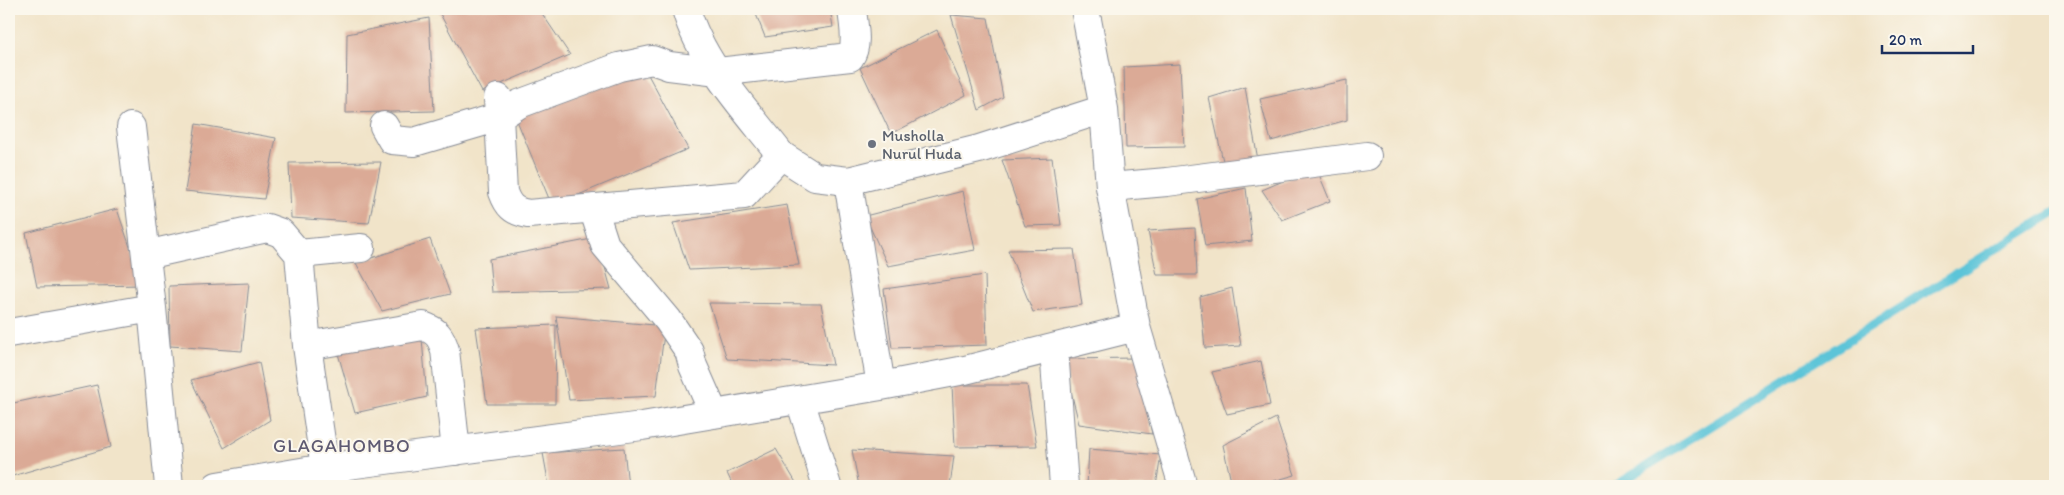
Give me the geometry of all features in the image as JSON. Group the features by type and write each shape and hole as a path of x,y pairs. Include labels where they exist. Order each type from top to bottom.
{"street":[{"path":"686,9 690,23 710,63 780,155 815,177 848,181 979,149 1104,109"},
{"path":"384,126 392,140 414,142 498,106 528,101 619,67 652,60 669,66 718,72 850,57 854,52 855,45 852,9"},
{"path":"1085,9 1104,109 1110,187 1136,327 1183,486"},
{"path":"498,106 503,192 508,204 516,212 528,214 744,195 780,155"},
{"path":"131,127 152,308 169,486"},
{"path":"1110,187 1167,182 1367,156"},
{"path":"848,181 881,386"},
{"path":"593,208 605,245 668,320 689,351 693,366 714,414"},
{"path":"146,254 267,228 281,233 299,254 307,346 331,477"},
{"path":"299,254 360,248"},
{"path":"9,333 152,308"},
{"path":"307,346 423,326 434,330 442,339 445,350 456,451"},
{"path":"217,486 331,477 456,451 642,426 881,386 965,370 1136,327"},
{"path":"1054,348 1064,486"},
{"path":"800,400 827,486"}],"building":[{"path":"443,9 539,9 570,55 482,92 439,12"},
{"path":"754,9 830,9 833,27 765,37"},
{"path":"951,15 988,18 1003,97 979,110"},
{"path":"429,18 434,111 346,113 347,34"},
{"path":"937,30 966,95 891,134 860,68"},
{"path":"1180,64 1184,147 1126,148 1124,67"},
{"path":"645,69 688,149 552,206 516,118"},
{"path":"1347,80 1347,120 1271,141 1260,99"},
{"path":"1245,87 1258,160 1225,170 1209,98"},
{"path":"196,124 276,138 264,199 185,191"},
{"path":"1052,158 1061,225 1025,226 1002,160"},
{"path":"381,162 369,223 291,218 289,163"},
{"path":"1316,167 1330,201 1282,220 1262,190"},
{"path":"1246,188 1252,241 1205,246 1197,199"},
{"path":"963,191 975,250 888,266 865,216"},
{"path":"787,205 799,265 689,270 673,223"},
{"path":"117,209 143,285 37,287 26,233"},
{"path":"1195,228 1197,275 1157,275 1148,231"},
{"path":"597,238 611,289 492,292 489,259"},
{"path":"430,239 450,294 382,311 356,263"},
{"path":"1074,249 1082,305 1033,312 1008,250"},
{"path":"985,275 987,345 892,348 884,289"},
{"path":"249,283 242,351 170,346 169,286"},
{"path":"1232,288 1241,346 1205,348 1200,297"},
{"path":"709,303 821,304 833,365 727,359"},
{"path":"556,316 665,326 656,396 569,400"},
{"path":"556,325 555,404 487,404 476,328"},
{"path":"422,339 427,397 355,413 337,350"},
{"path":"1137,358 1152,434 1079,424 1063,359"},
{"path":"1261,361 1270,405 1227,414 1212,372"},
{"path":"259,362 270,420 224,448 191,380"},
{"path":"97,385 111,447 9,477 9,404"},
{"path":"952,385 1027,385 1037,446 955,447"},
{"path":"1276,418 1295,475 1256,486 1232,486 1223,445"},
{"path":"624,448 628,486 549,486 543,453"},
{"path":"776,449 798,486 733,486 727,473"},
{"path":"1089,449 1161,455 1156,486 1087,486"},
{"path":"852,450 954,456 950,486 859,486"}],"waterway":[{"path":"1615,486 2055,212"}],"place":[{"name":"Musholla Nurul Huda","path":"872,144"}],"district":[{"name":"GLAGAHOMBO","path":"342,445"}]}
